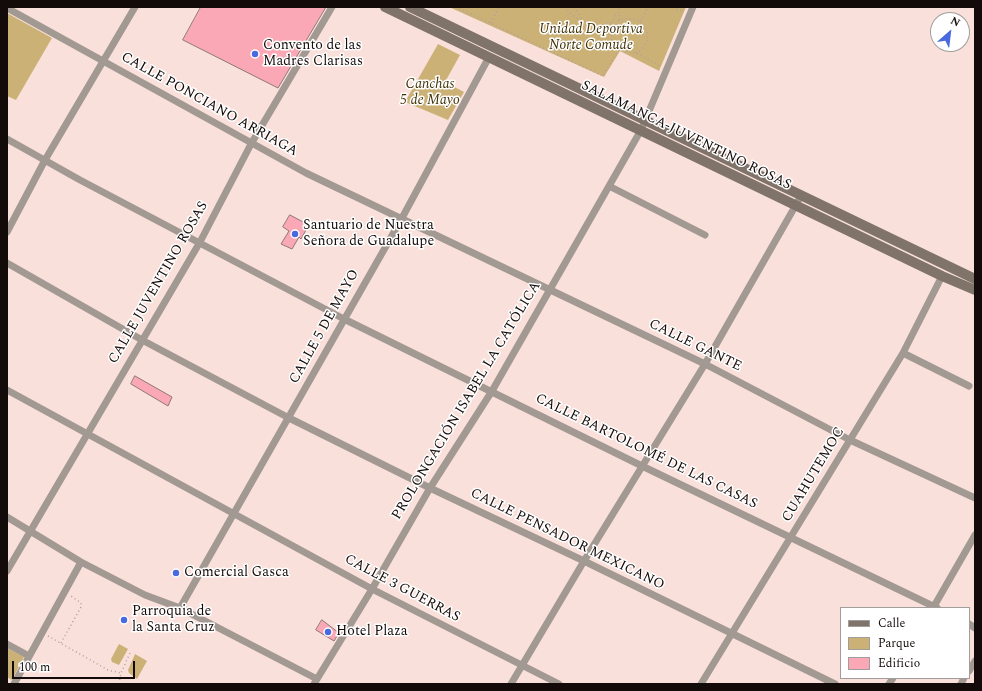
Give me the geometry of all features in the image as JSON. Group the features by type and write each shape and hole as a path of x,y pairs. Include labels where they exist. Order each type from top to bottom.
{"street":[{"path":"7,232 45,160 135,7"},
{"name":"CALLE JUVENTINO ROSAS","path":"7,571 200,242 251,144 332,7"},
{"name":"SALAMANCA-JUVENTINO ROSAS","path":"384,7 641,130 975,279"},
{"name":"SALAMANCA-JUVENTINO ROSAS","path":"410,7 646,120 942,276 975,290"},
{"path":"646,120 693,7"},
{"name":"CALLE PONCIANO ARRIAGA","path":"7,8 251,144 306,173 402,218"},
{"name":"CALLE 5 DE MAYO","path":"180,608 402,218 489,57"},
{"name":"PROLONGACIÓN ISABEL LA CATÓLICA","path":"315,682 372,589 430,488 492,392 548,290 646,120"},
{"name":"CALLE BARTOLOMÉ DE LAS CASAS","path":"7,139 344,319 933,607"},
{"path":"609,186 705,235"},
{"path":"511,684 584,560 706,364 798,200"},
{"name":"CALLE GANTE","path":"402,218 548,290 706,364 850,440 975,498"},
{"name":"CALLE PENSADOR MEXICANO","path":"7,263 142,340 289,418 430,488 584,560 731,634 835,684"},
{"name":"CUAHUTEMOC","path":"701,684 903,353 942,276"},
{"path":"903,353 969,386"},
{"name":"CALLE 3 GUERRAS","path":"7,390 372,589 559,684"},
{"path":"7,517 81,562 145,595 180,608 315,682"},
{"path":"936,607 975,535"},
{"path":"14,684 81,562"},
{"path":"7,644 29,656"}],"path":[{"path":"456,7 462,8 603,76 619,49"},
{"path":"491,23 499,7"},
{"path":"565,7 568,11 592,25 607,24 614,26"},
{"path":"575,7 578,14 584,21"},
{"path":"621,7 619,20 614,26 612,40 619,49 636,53 660,66"},
{"path":"641,22 648,7"},
{"path":"673,7 684,12"},
{"path":"607,24 611,22 621,10"},
{"path":"619,20 635,18 641,22 647,32 644,46 636,53"},
{"path":"61,643 81,607 77,599 64,592"},
{"path":"42,633 108,670 121,673"},
{"path":"119,684 121,673 130,653"}],"green space":[{"name":"Unidad Deportiva Norte Comude","path":"449,7 686,7 659,71 620,51 604,77"},
{"path":"7,13 52,38 16,100 7,96"},
{"name":"Canchas 5 de Mayo","path":"438,44 460,55 445,82 464,92 448,120 405,102"},
{"path":"119,644 128,649 119,665 112,662 111,659"},
{"path":"7,648 24,657 12,680 7,677"},
{"path":"135,654 147,661 137,679 129,673 128,670"}],"building":[{"name":"Convento de las Madres Clarisas","path":"201,7 326,7 278,88 183,40"},
{"name":"Santuario de Nuestra Señora de Guadalupe","path":"290,215 305,223 303,228 306,230 301,239 299,237 292,249 281,244 289,231 283,227"},
{"path":"135,376 172,397 168,406 131,384"},
{"name":"Hotel Plaza","path":"322,620 339,633 334,641 316,630"}],"place":[{"name":"Convento de las Madres Clarisas","path":"255,54"},
{"name":"Santuario de Nuestra Señora de Guadalupe","path":"295,234"},
{"name":"Comercial Gasca","path":"176,573"},
{"name":"Parroquia de la Santa Cruz","path":"124,620"},
{"name":"Hotel Plaza","path":"328,632"}]}
